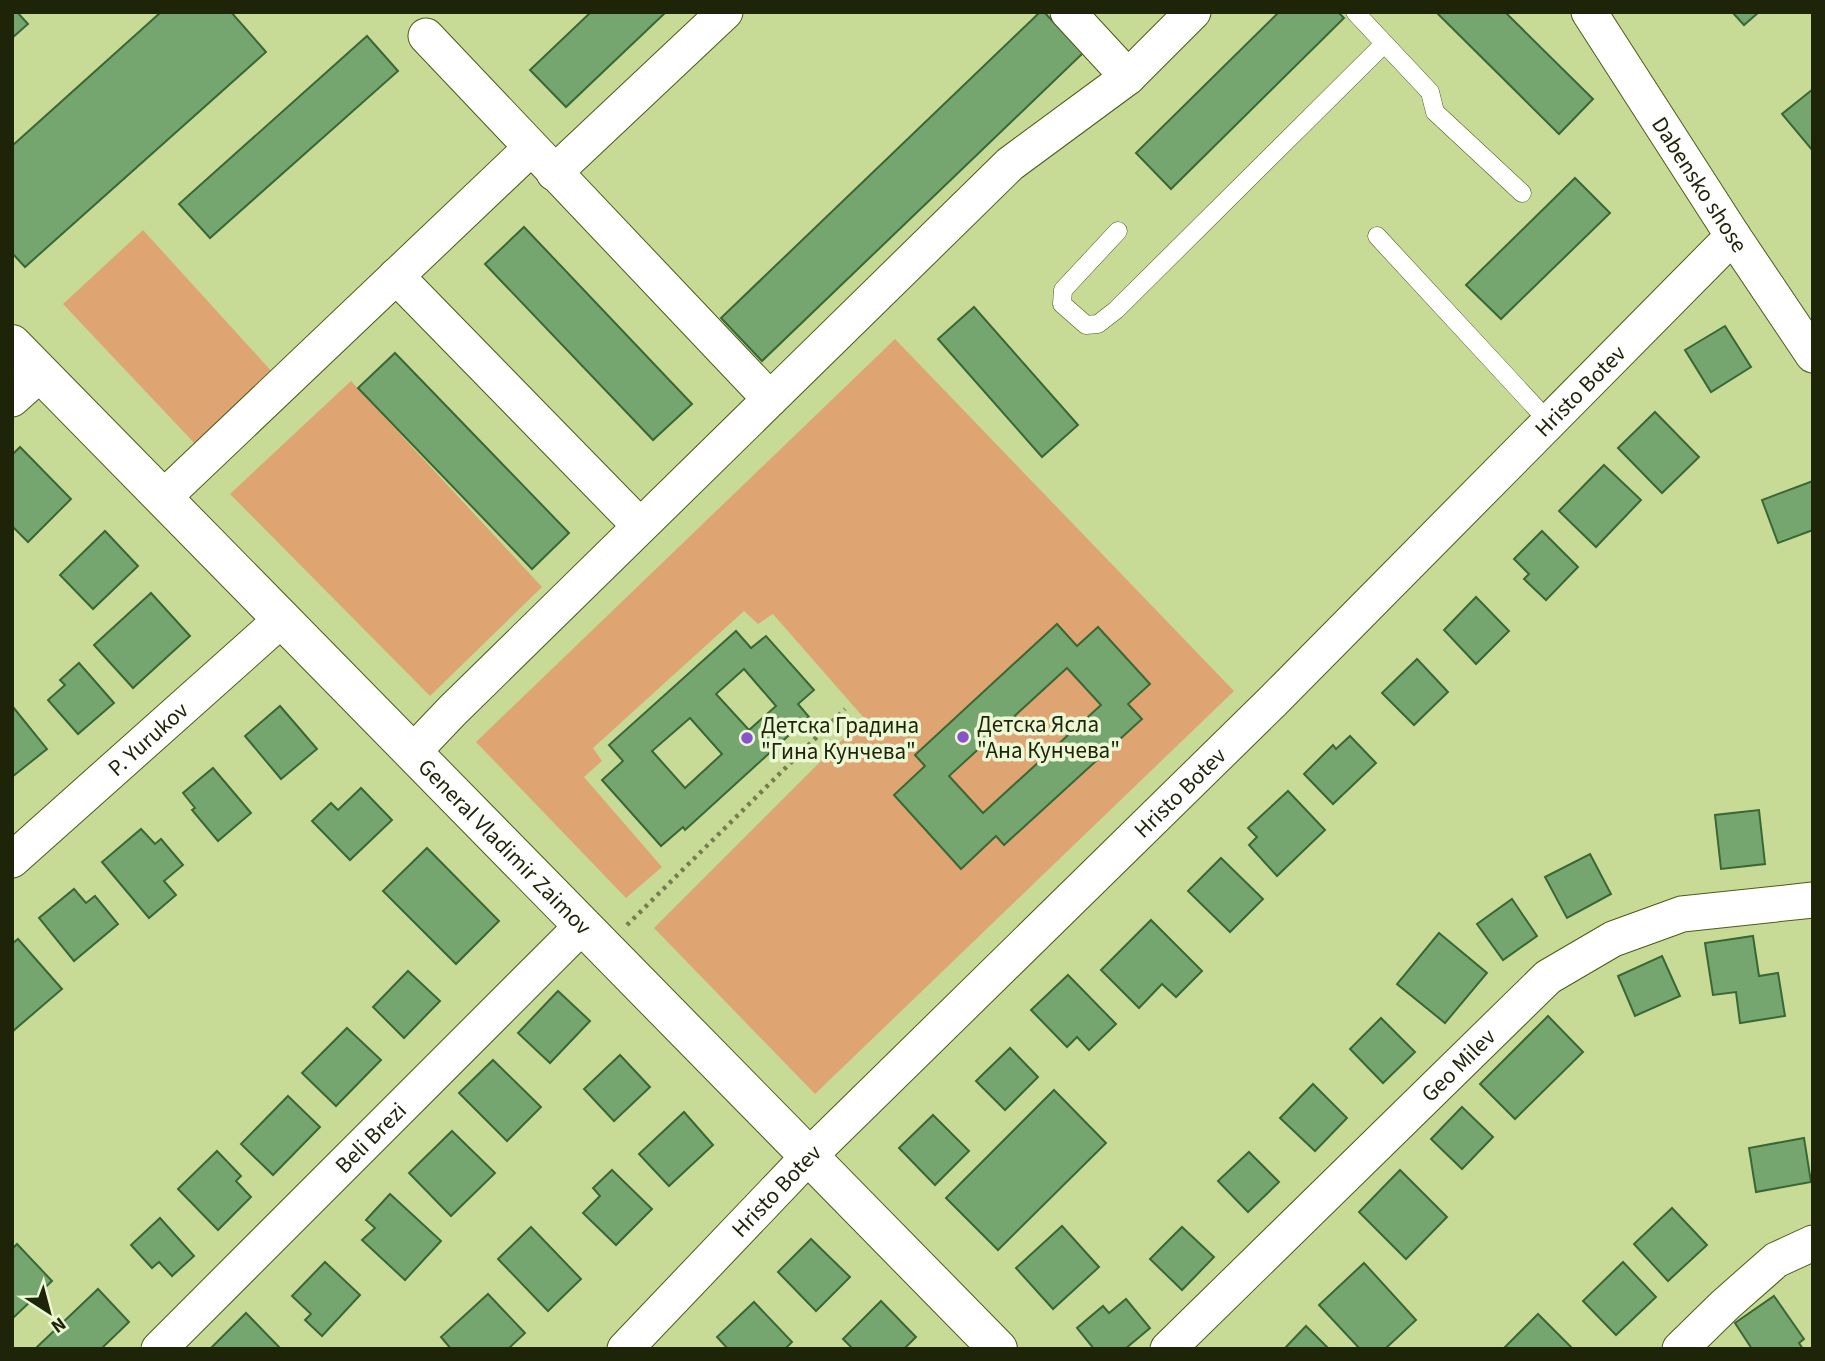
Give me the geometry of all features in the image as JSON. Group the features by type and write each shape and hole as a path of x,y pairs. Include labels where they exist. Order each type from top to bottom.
{"street":[{"path":"163,498 396,276 543,161 725,12"},
{"path":"1068,12 1128,77"},
{"path":"413,752 1010,164 1128,77 1193,12"},
{"name":"Dabensko shose","path":"1589,12 1813,355"},
{"path":"426,36 770,399"},
{"name":"Hristo Botev","path":"625,1349 809,1156 1272,702 1733,236"},
{"path":"396,276 640,526"},
{"name":"General Vladimir Zaimov","path":"12,344 998,1349"},
{"path":"12,399 41,373"},
{"name":"P. Yurukov","path":"12,860 282,619"},
{"name":"Geo Milev","path":"1168,1349 1548,977 1613,939 1682,914 1813,900"},
{"name":"Beli Brezi","path":"159,1349 593,937"},
{"path":"1680,1349 1776,1261 1813,1243"}],"lane":[{"path":"1355,12 1430,92 1435,113 1522,193"},
{"path":"1118,231 1063,290 1062,304 1086,325 1098,324 1116,310 1384,44"},
{"path":"1377,236 1549,422"}],"path":[{"path":"593,937 845,709"}],"shaded area":[{"path":"143,230 274,374 198,447 63,304"},
{"path":"895,339 1234,691 815,1094 654,928 864,718 773,614 758,624 744,611 593,748 602,761 584,777 662,867 626,898 476,742"},
{"path":"351,381 542,587 430,696 230,494"}],"building":[{"path":"12,12 17,12 28,24 12,38"},
{"path":"161,12 231,12 266,52 25,267 12,253 12,146"},
{"path":"591,12 666,12 566,107 530,70"},
{"path":"1040,12 1044,12 1083,53 762,361 721,318"},
{"path":"1279,12 1338,12 1344,18 1171,189 1136,153"},
{"path":"1436,12 1505,12 1593,99 1559,134"},
{"path":"1732,12 1759,12 1744,25"},
{"path":"367,36 398,71 210,238 179,204"},
{"path":"1813,89 1813,151 1782,114"},
{"path":"1575,178 1610,213 1501,319 1466,285"},
{"path":"524,227 692,404 653,440 485,264"},
{"path":"974,307 1078,425 1042,457 938,339"},
{"path":"1725,326 1751,367 1711,392 1685,350"},
{"path":"395,353 569,533 532,569 358,388"},
{"path":"1655,412 1699,457 1662,493 1618,448"},
{"path":"20,447 71,499 28,542 12,526 12,455"},
{"path":"1604,465 1641,500 1596,547 1559,511"},
{"path":"1813,481 1813,530 1778,543 1762,500"},
{"path":"105,531 138,566 93,609 60,575"},
{"path":"1542,531 1578,567 1546,600 1524,579 1529,574 1514,559"},
{"path":"151,593 190,636 133,688 94,645"},
{"path":"1476,597 1509,631 1476,664 1444,630"},
{"name":"Детска Ясла \"Ана Кунчева\"","path":"1057,624 1077,646 1098,627 1150,684 1128,704 1142,719 1004,845 996,836 961,869 894,795 925,766 915,755","holes":["1067,668 1101,705 983,813 949,776"]},
{"name":"Детска Градина \"Гина Кунчева\"","path":"736,631 751,648 766,636 814,690 798,704 809,717 685,830 683,827 661,846 602,780 623,761 609,745","holes":["744,669 776,706 749,730 716,694","690,718 722,754 685,788 652,751"]},
{"path":"1417,659 1448,692 1414,725 1382,693"},
{"path":"79,663 114,703 78,734 48,700 65,685 60,680"},
{"path":"280,706 317,749 281,779 245,736"},
{"path":"12,708 47,749 12,777"},
{"path":"1350,736 1376,763 1333,804 1304,774 1333,745 1336,749"},
{"path":"213,768 251,813 218,841 192,810 195,808 183,793"},
{"path":"361,788 392,820 350,860 312,821 331,803 338,810"},
{"path":"1288,791 1325,830 1277,876 1249,845 1257,837 1248,828"},
{"path":"1759,810 1765,864 1721,869 1715,815"},
{"path":"141,829 155,844 161,839 183,865 164,881 176,895 149,918 102,862"},
{"path":"427,848 499,921 456,964 383,891"},
{"path":"1590,854 1611,894 1567,918 1545,877"},
{"path":"1221,858 1263,899 1230,932 1188,891"},
{"path":"74,889 86,903 95,896 118,924 74,961 39,918"},
{"path":"1512,899 1537,936 1503,960 1477,924"},
{"path":"1151,920 1202,971 1176,997 1162,984 1139,1008 1101,970"},
{"path":"1439,933 1487,973 1445,1023 1397,984"},
{"path":"1753,936 1759,976 1778,973 1785,1016 1740,1023 1736,992 1713,995 1705,943"},
{"path":"18,939 62,989 13,1031 12,944"},
{"path":"1662,956 1680,996 1635,1016 1618,976"},
{"path":"408,971 440,1001 404,1038 373,1007"},
{"path":"1068,975 1116,1024 1089,1050 1077,1037 1067,1047 1031,1010"},
{"path":"558,991 590,1021 550,1063 518,1033"},
{"path":"1548,1016 1583,1052 1515,1119 1480,1084"},
{"path":"1381,1018 1415,1052 1383,1083 1350,1049"},
{"path":"347,1028 381,1060 336,1106 302,1073"},
{"path":"1010,1048 1038,1077 1005,1110 976,1081"},
{"path":"620,1055 650,1087 614,1121 584,1089"},
{"path":"493,1060 541,1107 507,1141 459,1093"},
{"path":"1313,1084 1347,1118 1315,1151 1280,1118"},
{"path":"1054,1090 1106,1143 998,1250 946,1198"},
{"path":"288,1096 320,1127 273,1175 241,1144"},
{"path":"1462,1107 1493,1137 1462,1169 1431,1139"},
{"path":"684,1112 713,1145 669,1186 639,1154"},
{"path":"933,1115 969,1151 935,1185 899,1148"},
{"path":"452,1131 495,1173 451,1216 409,1173"},
{"path":"1804,1138 1811,1182 1756,1192 1749,1148"},
{"path":"217,1151 241,1176 236,1181 251,1197 218,1230 178,1189"},
{"path":"1249,1152 1279,1182 1248,1212 1218,1181"},
{"path":"612,1170 652,1209 616,1245 583,1213 600,1196 593,1188"},
{"path":"1400,1170 1447,1217 1406,1259 1359,1212"},
{"path":"390,1194 441,1241 405,1280 362,1240 375,1228 366,1220"},
{"path":"1672,1208 1707,1245 1668,1281 1634,1244"},
{"path":"160,1218 194,1256 172,1276 159,1262 152,1268 131,1245"},
{"path":"1062,1226 1099,1267 1053,1309 1016,1268"},
{"path":"531,1227 581,1279 548,1311 498,1259"},
{"path":"1182,1227 1214,1257 1182,1290 1150,1259"},
{"path":"811,1239 850,1277 816,1311 778,1272"},
{"path":"17,1244 52,1281 12,1319 12,1249"},
{"path":"325,1262 360,1295 322,1336 305,1320 311,1314 292,1296"},
{"path":"1623,1262 1656,1297 1616,1335 1583,1301"},
{"path":"1364,1263 1416,1320 1385,1349 1360,1349 1319,1305"},
{"path":"98,1289 129,1322 101,1349 37,1347"},
{"path":"488,1294 525,1333 508,1349 451,1349 441,1337"},
{"path":"1774,1296 1804,1339 1799,1343 1803,1349 1752,1349 1735,1323"},
{"path":"1126,1299 1150,1328 1125,1349 1094,1349 1077,1328 1103,1306 1109,1313"},
{"path":"881,1301 916,1337 904,1349 853,1349 843,1339"},
{"path":"754,1302 792,1342 785,1349 728,1349 717,1337"},
{"path":"246,1313 281,1349 210,1349"},
{"path":"1538,1314 1573,1349 1503,1349"},
{"path":"1306,1326 1329,1349 1284,1349"}],"place":[{"name":"Детска Ясла \"Ана Кунчева\"","path":"963,737"},
{"name":"Детска Градина \"Гина Кунчева\"","path":"747,738"}]}
